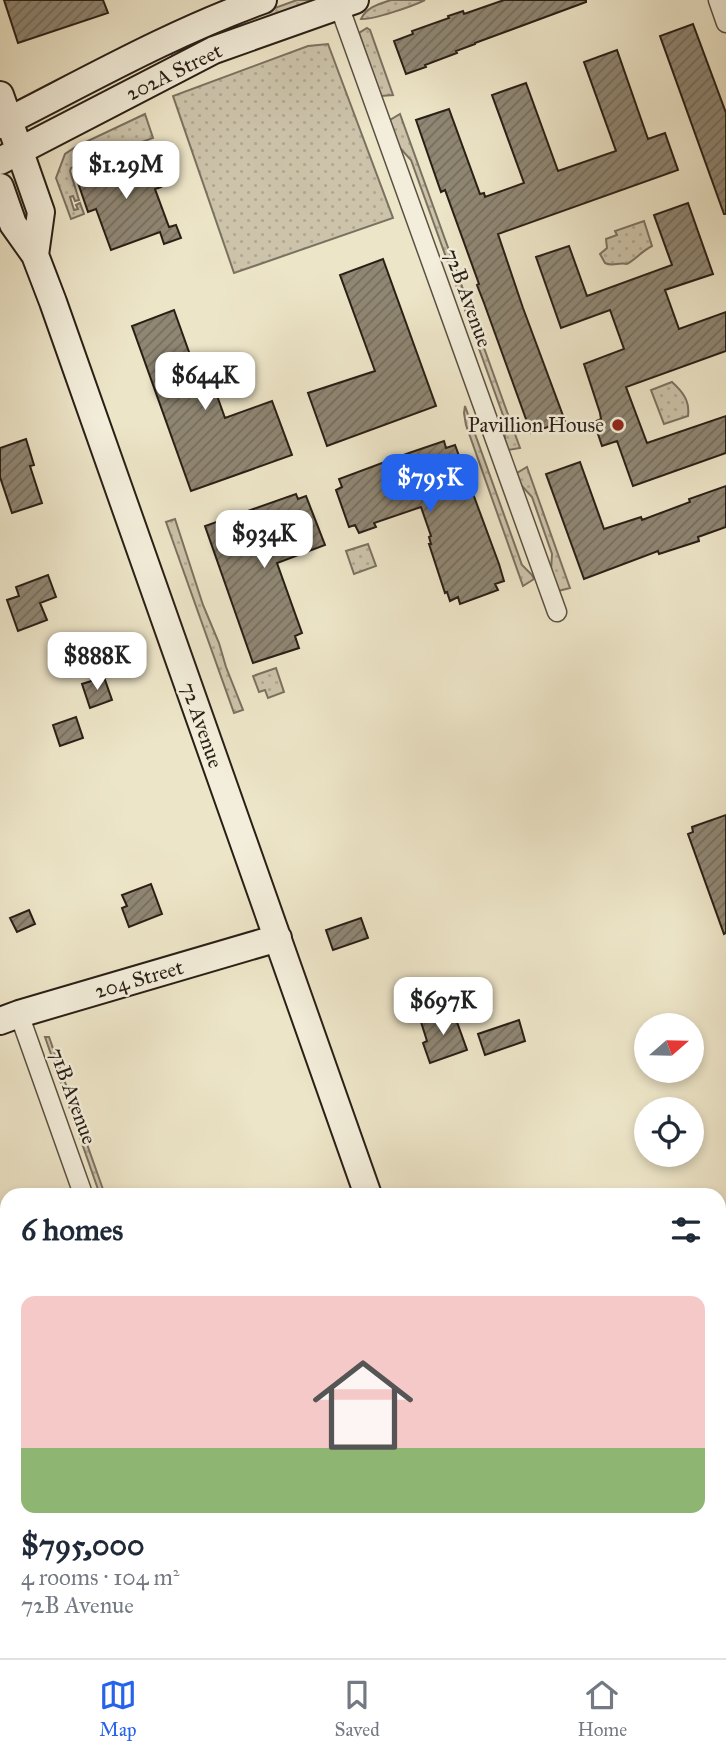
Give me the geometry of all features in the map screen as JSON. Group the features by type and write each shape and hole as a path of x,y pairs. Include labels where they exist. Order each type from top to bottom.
{"main road":[{"name":"202A Street","path":"5,123 167,39 263,0"},
{"name":"202A Street","path":"10,156 214,50 344,2"},
{"name":"72 Avenue","path":"0,95 10,156 41,212 35,255"},
{"name":"72 Avenue","path":"0,187 13,223 35,255 366,1188"},
{"name":"204 Street","path":"9,1017 278,938"}],"street":[{"path":"718,0 726,23"},
{"name":"72B Avenue","path":"344,2 557,612"},
{"name":"71B Avenue","path":"9,1017 79,1188"}],"shaded area":[{"path":"297,0 322,0 173,58 171,53 214,30"},
{"path":"391,0 425,0 383,15 361,19 370,9"},
{"path":"367,28 393,95 381,96 359,33"},
{"path":"328,44 393,218 234,273 173,96 308,46"},
{"path":"145,114 153,138 71,168 79,200 75,201 73,196 70,197 74,210 78,209 76,205 80,203 84,214 71,219 56,178 65,154"},
{"path":"400,114 520,448 508,450 504,418 411,160 399,147 390,120"},
{"path":"644,221 652,246 627,264 605,263 600,254 607,248 606,239 617,235 615,231"},
{"path":"672,382 685,397 688,416 664,424 651,390"},
{"path":"465,406 522,565 534,579 523,586 466,425"},
{"path":"527,467 570,588 558,591 551,571 552,554 532,497 521,485 517,473"},
{"path":"175,519 203,605 243,710 234,713 166,522"},
{"path":"368,544 376,566 354,574 346,551"},
{"path":"276,668 284,692 268,698 265,690 259,692 253,676"},
{"path":"45,1037 49,1037 103,1188 98,1188"}],"building":[{"path":"4,0 103,0 108,13 18,43"},
{"path":"504,0 586,2 475,43 406,74 394,41 413,34 412,31 449,18 448,16 463,11 464,14"},
{"path":"693,24 726,113 726,214 660,36"},
{"path":"617,50 648,139 665,133 678,170 498,234 565,421 531,433 445,190 441,192 416,120 449,109 480,194 484,193 485,197 524,183 492,95 526,83 558,171 616,151 584,62"},
{"path":"139,151 150,174 156,172 161,187 155,189 169,227 176,225 181,238 164,244 160,232 111,250 96,209 88,212 75,174"},
{"path":"688,203 713,274 665,290 679,329 726,312 726,351 626,387 647,443 726,416 726,453 633,486 617,441 602,446 594,422 601,419 600,413 584,364 624,349 610,310 561,328 536,257 569,246 587,296 672,265 654,215"},
{"path":"383,259 436,406 327,446 308,393 375,371 340,275"},
{"path":"174,310 204,394 215,390 225,418 272,401 292,455 191,491 132,326"},
{"path":"26,439 34,465 30,466 42,503 12,513 0,477 0,448"},
{"path":"444,441 446,448 455,445 504,581 495,584 498,590 460,604 458,597 450,601 447,592 445,593 429,544 431,536 421,507 374,523 376,527 359,533 355,525 349,527 336,490 342,487 339,479"},
{"path":"580,462 604,529 641,517 642,520 726,486 726,527 698,537 699,541 659,554 658,551 584,579 546,474"},
{"path":"296,494 298,499 306,496 325,545 277,563 302,633 295,636 299,648 253,663 205,526"},
{"path":"48,575 56,597 40,603 47,620 18,631 7,600 19,596 16,587"},
{"path":"104,677 112,700 90,708 82,684"},
{"path":"76,717 83,738 60,746 53,725"},
{"path":"726,815 724,934 688,834 693,832 692,827"},
{"path":"151,884 162,914 129,927 122,908 127,906 122,895"},
{"path":"29,910 35,924 17,932 10,918"},
{"path":"361,918 368,938 333,950 326,930"},
{"path":"453,1011 467,1050 430,1063 423,1043 427,1041 421,1022"},
{"path":"519,1020 525,1041 485,1055 478,1034"}],"place":[{"name":"Pavillion House","path":"618,425"}]}
